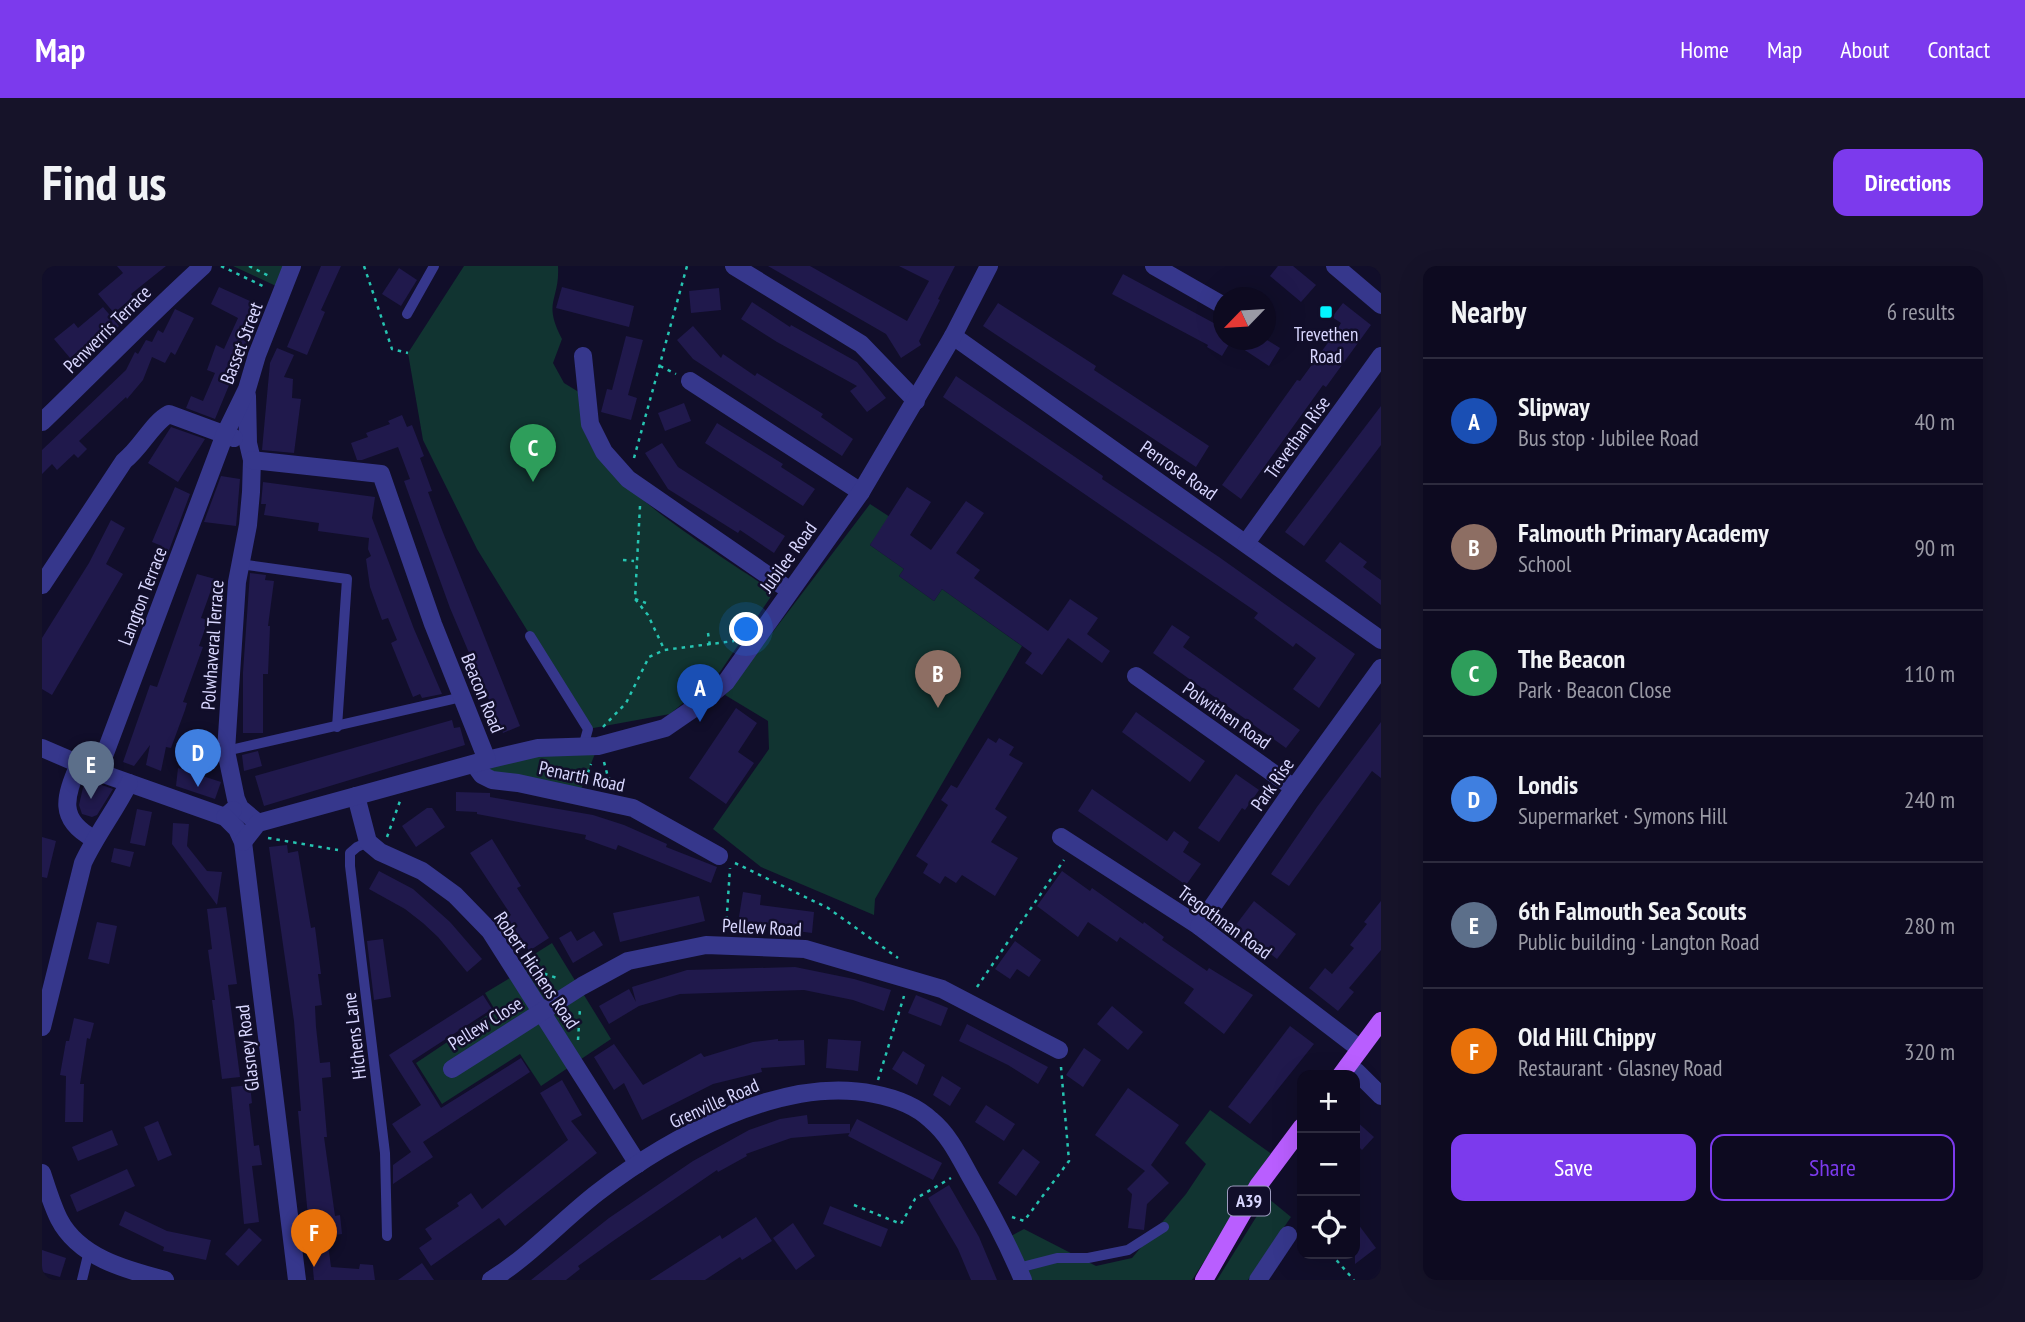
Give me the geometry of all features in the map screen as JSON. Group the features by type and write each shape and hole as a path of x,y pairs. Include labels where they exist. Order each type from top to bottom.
{"main road":[{"path":"1345,1070 1381,1021"},
{"name":"A39","path":"1205,1280 1258,1186 1298,1133"}],"street":[{"name":"Penwerris Terrace","path":"42,422 100,367 154,310 203,266"},
{"name":"Basset Street","path":"225,435 247,388 292,266"},
{"path":"734,266 860,344 915,401"},
{"path":"1154,266 1213,300"},
{"path":"1335,266 1381,305"},
{"name":"Jubilee Road","path":"481,762 538,748 591,746 665,728 726,682 861,492 953,336 986,267"},
{"name":"Penrose Road","path":"953,336 1381,640"},
{"path":"583,356 590,424 604,452 635,484 789,590"},
{"name":"Trevethan Rise","path":"1246,543 1381,356"},
{"path":"690,381 861,492"},
{"name":"Polwhaveral Terrace","path":"239,804 226,751 237,582 248,525 250,451 247,388"},
{"path":"42,585 124,461 137,451 161,418 169,414 225,435 250,451"},
{"name":"Langton Terrace","path":"98,772 225,435"},
{"name":"Beacon Road","path":"250,451 381,474 433,624 462,697 481,762"},
{"name":"Park Rise","path":"1199,926 1381,668"},
{"name":"Polwithen Road","path":"1136,676 1294,788"},
{"path":"42,748 98,772 225,817 239,804 250,833 356,796 481,762"},
{"name":"Penarth Road","path":"481,762 482,775 492,780 633,808 719,856"},
{"path":"79,764 68,790 66,804 71,819 81,832 94,839"},
{"path":"42,1027 83,863 94,839 129,783"},
{"path":"356,796 368,842"},
{"name":"Glasney Road","path":"225,817 237,829 250,833 297,1280"},
{"name":"Tregothnan Road","path":"1067,841 1199,926 1360,1049"},
{"name":"Robert Hichens Road","path":"368,842 385,854 422,871 455,895 490,931 638,1164"},
{"name":"Pellew Road","path":"541,1013 582,986 628,961 706,945 805,949 908,972 1059,1050"},
{"name":"Pellew Close","path":"452,1069 541,1013"},
{"path":"1360,1075 1381,1096"},
{"name":"Grenville Road","path":"491,1280 523,1258 597,1193 638,1164 702,1128 751,1106 783,1097 832,1091 863,1091 895,1098 931,1119 949,1139 996,1222 1020,1274"},
{"path":"42,1173 60,1222 74,1238 89,1251 113,1264 165,1280"},
{"path":"1258,1280 1288,1235"}],"lane":[{"path":"407,314 433,266"},
{"path":"240,564 347,579 337,727"},
{"path":"530,636 588,729 591,746"},
{"path":"226,751 462,697"},
{"path":"351,853 368,842"},
{"name":"Hichens Lane","path":"351,853 350,866 385,1153 387,1236"},
{"path":"1020,1274 1057,1258 1087,1258 1128,1250 1164,1227"},
{"path":"82,1280 89,1251"}],"path":[{"path":"222,266 282,295"},
{"path":"249,266 274,278"},
{"path":"364,266 392,349 408,353"},
{"path":"664,650 648,615 635,600 635,484 687,266"},
{"path":"623,560 636,561"},
{"path":"635,600 646,603"},
{"path":"708,633 709,646"},
{"path":"578,797 591,746 626,703 649,657 664,650 709,646 758,636"},
{"path":"591,746 622,796 640,812"},
{"path":"385,854 388,830 400,800 406,793 404,782"},
{"path":"250,833 351,853"},
{"path":"966,1003 1067,841"},
{"path":"726,928 731,861 828,908 908,972 879,1076"},
{"path":"509,962 582,986 578,1040"},
{"path":"996,1222 1008,1216 1024,1221 1069,1161 1059,1050"},
{"path":"854,1205 901,1224 915,1199 966,1169"},
{"path":"1335,1259 1354,1280"}],"green space":[{"path":"233,266 284,266 276,286"},
{"path":"464,266 558,266 552,308 562,339 553,363 564,383 582,394 583,426 592,447 636,494 696,540 774,592 720,672 670,714 588,729 477,549 423,440 408,353"},
{"path":"870,504 890,517 870,545 904,569 899,576 934,601 942,589 1022,646 875,899 874,915 761,867 713,829 769,749 768,721 725,695"},
{"path":"598,746 578,797 482,775 487,760"},
{"path":"552,943 611,1039 541,1086 520,1054 442,1104 416,1063 495,1010 485,993 510,978 506,972"},
{"path":"1210,1110 1273,1155 1192,1280 1030,1280 1011,1236 1024,1229 1096,1266 1132,1258 1186,1194 1206,1164 1185,1143"},
{"path":"1268,1198 1291,1217 1248,1280 1217,1280"}],"building":[{"path":"117,266 166,266 131,294 133,297 114,313 98,294 123,273"},
{"path":"321,266 341,266 321,310 325,312 307,355 287,347"},
{"path":"768,266 810,266 907,321 929,281 899,266 955,266 919,341 921,345 901,358 886,334"},
{"path":"1278,266 1293,266 1316,285 1301,302 1270,276"},
{"path":"399,268 417,280 401,306 382,294"},
{"path":"1123,274 1213,323 1213,350 1226,350 1222,356 1207,347 1208,345 1112,294"},
{"path":"219,287 259,305 243,340 247,342 215,419 186,408 191,396 203,401 215,373 207,370 216,345 224,349 238,318 211,304"},
{"path":"562,287 634,306 629,327 556,308"},
{"path":"719,288 721,310 691,313 689,291"},
{"path":"752,302 790,327 791,325 857,362 886,398 867,412 850,391 857,386 741,319"},
{"path":"998,303 1096,366 1094,370 1209,446 1196,467 983,326"},
{"path":"1343,303 1371,325 1326,387 1323,385 1241,499 1222,485 1297,380 1300,381 1335,333 1341,323 1332,317"},
{"path":"103,307 119,326 100,342 95,337 70,358 54,339 74,323 78,328"},
{"path":"175,309 194,318 175,355 171,352 165,363 152,357 143,380 127,399 126,397 79,441 87,449 78,458 74,454 57,470 52,464 42,474 42,450 126,370 135,352 138,354 146,340 152,342 158,330 163,333"},
{"path":"693,326 721,358 723,354 755,376 757,373 823,414 821,417 853,439 842,456 693,359 677,340"},
{"path":"626,336 643,340 628,395 637,398 631,420 601,412 607,389 612,390"},
{"path":"1276,346 1280,348 1269,366 1245,350 1276,350"},
{"path":"277,348 294,355 284,377 293,379 292,398 301,399 294,453 262,450 270,363"},
{"path":"956,376 1355,654 1319,708 1293,689 1316,658 1296,643 1293,647 1254,618 1258,613 943,397"},
{"path":"684,403 691,421 665,431 658,413"},
{"path":"1381,406 1381,445 1304,546 1285,532"},
{"path":"402,415 407,427 412,425 424,456 420,458 432,491 428,492 520,726 503,733 450,608 404,481 410,479 398,447 357,460 351,443 368,437 366,433 390,424 388,421"},
{"path":"717,423 783,464 781,467 815,489 803,506 705,443"},
{"path":"171,427 205,439 178,482 148,463"},
{"path":"662,443 678,467 785,536 774,553 740,530 738,533 668,489 645,453"},
{"path":"221,476 240,479 236,526 204,522"},
{"path":"263,482 375,497 372,518 442,694 422,698 420,694 413,697 391,643 397,640 388,618 382,620 370,587 366,559 371,556 368,549 369,538 318,531 319,523 264,515 266,504 261,504"},
{"path":"175,487 190,494 168,553 161,550 162,546 152,542"},
{"path":"907,487 931,502 910,535 931,550 966,501 984,513 956,553 980,570 974,578 1048,631 1070,599 1098,618 1087,634 1110,651 1102,663 1068,638 1042,675 1025,663 1032,653 942,589 934,601 899,576 904,569 870,545"},
{"path":"111,520 125,528 106,564 123,574 52,695 42,689 42,638 89,563"},
{"path":"1340,542 1367,562 1363,567 1381,580 1381,605 1325,561"},
{"path":"250,573 266,575 265,580 274,581 268,626 268,674 263,674 263,733 243,733 243,672"},
{"path":"197,574 215,579 201,618 208,620 199,646 203,647 183,702 187,703 185,710 171,748 166,747 161,771 146,765 150,745 134,766 123,762 150,685 157,687"},
{"path":"1172,625 1190,637 1183,647 1300,730 1286,748 1153,653"},
{"path":"736,708 757,723 738,752 754,763 726,804 689,778"},
{"path":"1136,712 1205,761 1190,782 1122,732"},
{"path":"452,720 454,728 460,727 465,745 264,806 255,776"},
{"path":"1381,722 1381,778 1372,771 1289,886 1271,874"},
{"path":"988,738 996,743 999,738 1014,747 1009,755 1023,763 995,809 1007,817 991,842 1018,858 995,896 962,875 956,883 945,876 940,884 923,873 928,864 916,856 948,805 941,800 951,785 957,788"},
{"path":"258,751 262,766 244,771 242,755"},
{"path":"178,768 221,782 215,799 176,786"},
{"path":"1236,774 1259,790 1245,810 1242,808 1219,842 1198,828"},
{"path":"85,779 113,789 97,815 92,817 82,814 79,805"},
{"path":"1092,789 1167,841 1174,831 1189,842 1183,852 1201,864 1186,885 1078,811"},
{"path":"456,792 490,793 490,797 593,815 624,825 667,844 666,847 717,867 711,883 618,845 616,850 585,839 586,835 477,812 456,811"},
{"path":"427,808 432,808 445,827 416,847 402,826"},
{"path":"137,809 152,812 145,846 130,843"},
{"path":"173,823 189,824 187,846 207,871 222,872 217,905 172,844"},
{"path":"42,837 56,841 47,878 42,877"},
{"path":"492,839 521,886 517,888 549,938 529,951 507,918 511,915 470,853"},
{"path":"287,845 288,853 298,851 311,928 315,927 321,974 318,974 322,1005 315,1006 316,1027 320,1063 330,1062 331,1077 322,1078 327,1137 324,1137 335,1216 340,1215 342,1234 327,1236 331,1267 359,1269 360,1264 373,1265 375,1280 314,1280 298,1111 301,1111 294,1021 269,847"},
{"path":"114,848 134,852 130,867 111,862"},
{"path":"379,871 413,889 450,922 482,959 467,972 423,923 405,909 369,889"},
{"path":"1062,871 1090,891 1092,888 1143,924 1144,922 1164,937 1162,940 1207,971 1209,968 1253,995 1224,1034 1184,1003 1194,989 1120,937 1117,942 1088,922 1078,937 1037,906"},
{"path":"743,892 761,895 760,905 814,912 812,933 738,923"},
{"path":"699,896 705,921 620,942 613,913"},
{"path":"1254,901 1296,934 1277,959 1235,926"},
{"path":"1381,901 1381,950 1349,988 1354,992 1338,1011 1309,988 1325,968 1332,974 1354,948 1350,945"},
{"path":"226,907 237,984 228,985 240,1077 222,1079 212,1000 215,1000 208,950 212,949 207,909"},
{"path":"97,922 117,926 109,964 88,959"},
{"path":"571,931 577,941 594,931 603,945 573,963 559,938"},
{"path":"383,939 391,997 374,1000 367,941"},
{"path":"1015,941 1041,960 1029,977 1017,969 1010,979 995,969"},
{"path":"795,967 891,990 884,1011 853,1000 804,990 680,994 639,1006 609,1024 599,1006 629,989 636,1002 632,987 687,970"},
{"path":"483,995 492,1009 412,1061 441,1108 521,1058 530,1072 423,1142 433,1157 393,1184 393,1165 411,1152 392,1124 421,1105 389,1055"},
{"path":"916,995 948,1008 941,1026 908,1013"},
{"path":"1112,1006 1143,1032 1128,1050 1097,1024"},
{"path":"74,1018 94,1023 90,1039 87,1038 80,1084 84,1084 83,1122 65,1122 66,1076 60,1075 66,1041 69,1041"},
{"path":"967,1024 1048,1067 1038,1084 1008,1065 959,1041"},
{"path":"1290,1026 1314,1044 1250,1124 1228,1107"},
{"path":"828,1039 861,1041 858,1071 826,1068"},
{"path":"804,1040 805,1065 761,1068 762,1072 713,1084 642,1120 624,1083 614,1090 594,1057 614,1044 643,1085 701,1053 704,1057 753,1042"},
{"path":"1084,1048 1101,1060 1083,1087 1066,1075"},
{"path":"903,1051 925,1065 917,1085 892,1069"},
{"path":"942,1076 961,1088 950,1106 933,1095"},
{"path":"562,1080 582,1115 571,1121 597,1153 505,1226 499,1218 431,1266 419,1248 432,1239 425,1229 459,1206 457,1203 471,1193 482,1209 568,1140 540,1093"},
{"path":"250,1085 252,1103 249,1104 254,1146 259,1145 262,1165 252,1166 259,1222 244,1224 231,1087"},
{"path":"1128,1088 1179,1125 1151,1165 1169,1183 1147,1204 1144,1230 1128,1228 1132,1194 1127,1189 1145,1171 1095,1135"},
{"path":"986,1105 1015,1124 1004,1141 975,1122"},
{"path":"807,1115 808,1124 850,1124 850,1133 791,1138 746,1154 747,1156 718,1172 717,1170 613,1241 578,1266 580,1269 566,1280 531,1280 609,1218 693,1161 749,1130 780,1119"},
{"path":"857,1119 942,1163 933,1180 848,1136"},
{"path":"158,1121 172,1155 158,1161 144,1127"},
{"path":"1360,1124 1374,1137 1362,1150 1360,1148"},
{"path":"112,1130 118,1145 78,1161 72,1147"},
{"path":"1023,1149 1040,1162 1016,1196 998,1183"},
{"path":"127,1169 135,1186 77,1212 70,1195"},
{"path":"949,1185 979,1237 997,1280 971,1280 958,1249 928,1198"},
{"path":"830,1206 888,1229 881,1247 823,1224"},
{"path":"125,1211 167,1231 211,1240 206,1260 163,1251 164,1247 119,1225"},
{"path":"756,1217 772,1241 742,1260 740,1257 705,1280 650,1280 720,1235 722,1239"},
{"path":"793,1223 815,1256 796,1270 773,1238"},
{"path":"1360,1227 1376,1248 1355,1264 1355,1259 1360,1259"},
{"path":"249,1228 262,1240 238,1266 225,1254"},
{"path":"42,1250 66,1258 60,1277 42,1272"},
{"path":"422,1263 434,1280 398,1280"}],"place":[{"name":"Trevethen Road","path":"1326,312"},
{"name":"The Beacon","path":"533,482"},
{"name":"Falmouth Primary Academy","path":"938,708"},
{"name":"Slipway","path":"700,722"},
{"name":"Londis","path":"198,787"},
{"name":"6th Falmouth Sea Scouts","path":"91,799"},
{"name":"Old Hill Chippy","path":"314,1267"}]}
